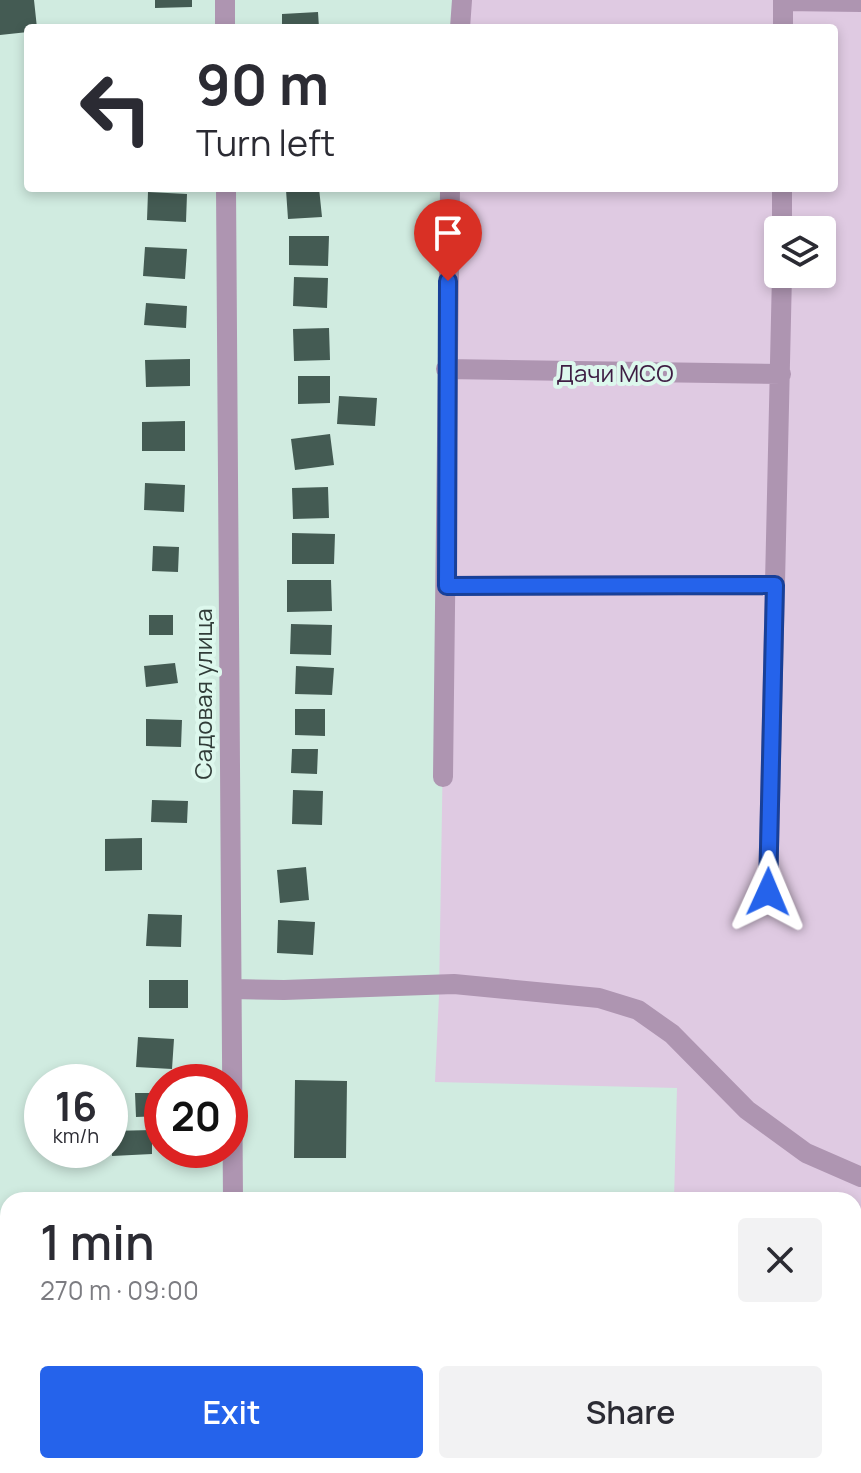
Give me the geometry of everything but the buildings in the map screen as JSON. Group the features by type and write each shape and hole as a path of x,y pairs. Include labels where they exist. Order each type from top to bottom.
{"street":[{"path":"225,0 225,24"},
{"path":"460,24 462,0"},
{"path":"783,24 783,0 861,2"},
{"name":"Садовая улица","path":"226,192 233,1192"},
{"path":"443,777 450,192"},
{"path":"782,192 782,216"},
{"path":"768,892 782,288"},
{"path":"446,369 781,374"},
{"path":"447,586 775,585"},
{"path":"232,989 454,984 599,998 638,1010 672,1034 747,1110 806,1153 861,1177"}],"green space":[{"name":"Дачи МСО","path":"467,0 861,0 861,1192 674,1192 677,1088 435,1082 452,192 838,192 838,24 464,24"}],"route":[{"path":"448,281 447,586 775,585 768,892"}]}
